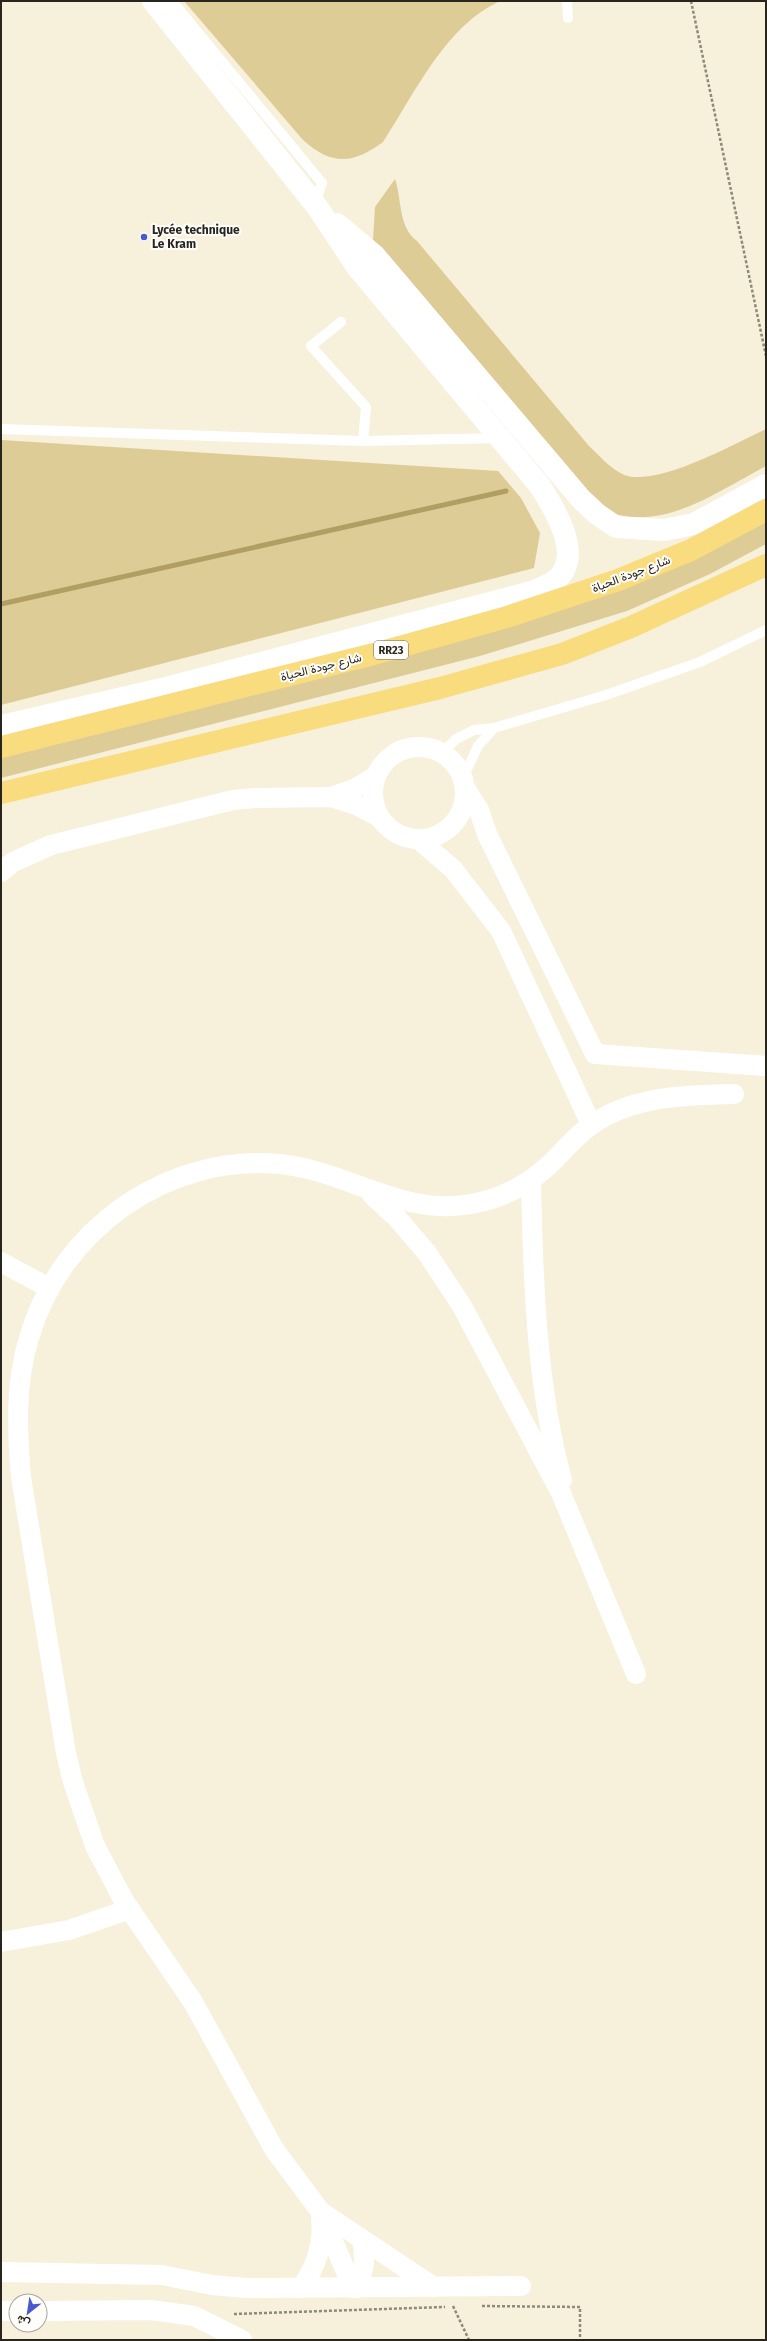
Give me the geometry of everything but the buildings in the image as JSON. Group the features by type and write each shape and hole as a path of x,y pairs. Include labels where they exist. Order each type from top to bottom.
{"highway":[{"name":"شارع جودة الحياة","path":"1,747 374,654 507,617 618,580 691,550 766,510"},
{"path":"1,793 440,688 562,654 631,627 766,565"}],"street":[{"path":"1,726 170,687 524,594 549,584 560,577 567,562 566,544 560,520 540,486 357,266 317,206 153,1"},
{"path":"317,206 374,256 581,499 596,514 616,526 664,530 694,524 766,485"},
{"path":"380,817 373,793 376,776 385,762 394,754 406,749 418,747 442,753 453,761 479,810 487,834 595,1054 766,1066"},
{"path":"1,872 13,862 51,844 212,804 255,798 331,797 354,789 376,776"},
{"path":"453,869 450,828 463,808 464,783"},
{"path":"331,797 356,805 380,817 390,828 403,836 418,839 433,837 450,828 470,828 487,834"},
{"path":"418,839 453,869 501,931 591,1124"},
{"path":"356,2288 320,2211 274,2149 193,2002 130,1909 96,1846 73,1782 61,1723 21,1477 18,1441 21,1376 28,1339 49,1288 80,1244 114,1212 157,1186 181,1177 230,1165 279,1164 326,1174 399,1201 424,1206 448,1207 490,1200 531,1180 591,1124 618,1110 653,1100 734,1094"},
{"path":"531,1180 537,1320 549,1416 573,1520"},
{"path":"363,1188 397,1218 446,1280 525,1423 573,1520 636,1674"},
{"path":"1,1262 49,1288"},
{"path":"525,1423 549,1416"},
{"path":"1,1942 69,1930 130,1909"},
{"path":"320,2211 434,2287"},
{"path":"301,2288 317,2260 322,2227 320,2211"},
{"path":"356,2288 364,2264 363,2240"},
{"path":"1,2272 156,2274 227,2287 356,2288 521,2286"},
{"path":"48,2311 151,2310 194,2316 242,2340"}],"lane":[{"path":"172,1 322,183 317,206"},
{"path":"566,1 568,18"},
{"path":"341,322 311,346 366,407 364,441"},
{"path":"1,429 364,441 500,439 516,423"},
{"path":"442,753 456,739 474,730 494,728 572,706 700,662 766,630"},
{"path":"464,783 478,746 494,728"}],"path":[{"path":"691,1 766,356"},
{"path":"453,2306 469,2340"},
{"path":"233,2314 461,2306"},
{"path":"477,2306 580,2307 580,2340"}],"shaded area":[{"path":"184,1 500,1 480,12 447,44 433,62 383,142 362,155 343,159 333,158 324,154 303,140"},
{"path":"395,179 404,221 411,235 589,446 615,470 621,474 634,477 665,473 701,460 766,429 766,466 696,504 658,516 638,517 619,515 600,505 373,240 375,207"},
{"path":"1,440 498,471 521,498 540,533 534,568 1,705"},
{"path":"766,516 766,544 710,574 627,611 480,656 1,778 1,752 473,630"}],"waterway":[{"path":"1,604 506,491"}],"place":[{"name":"Lycée technique Le Kram","path":"144,237"}]}
